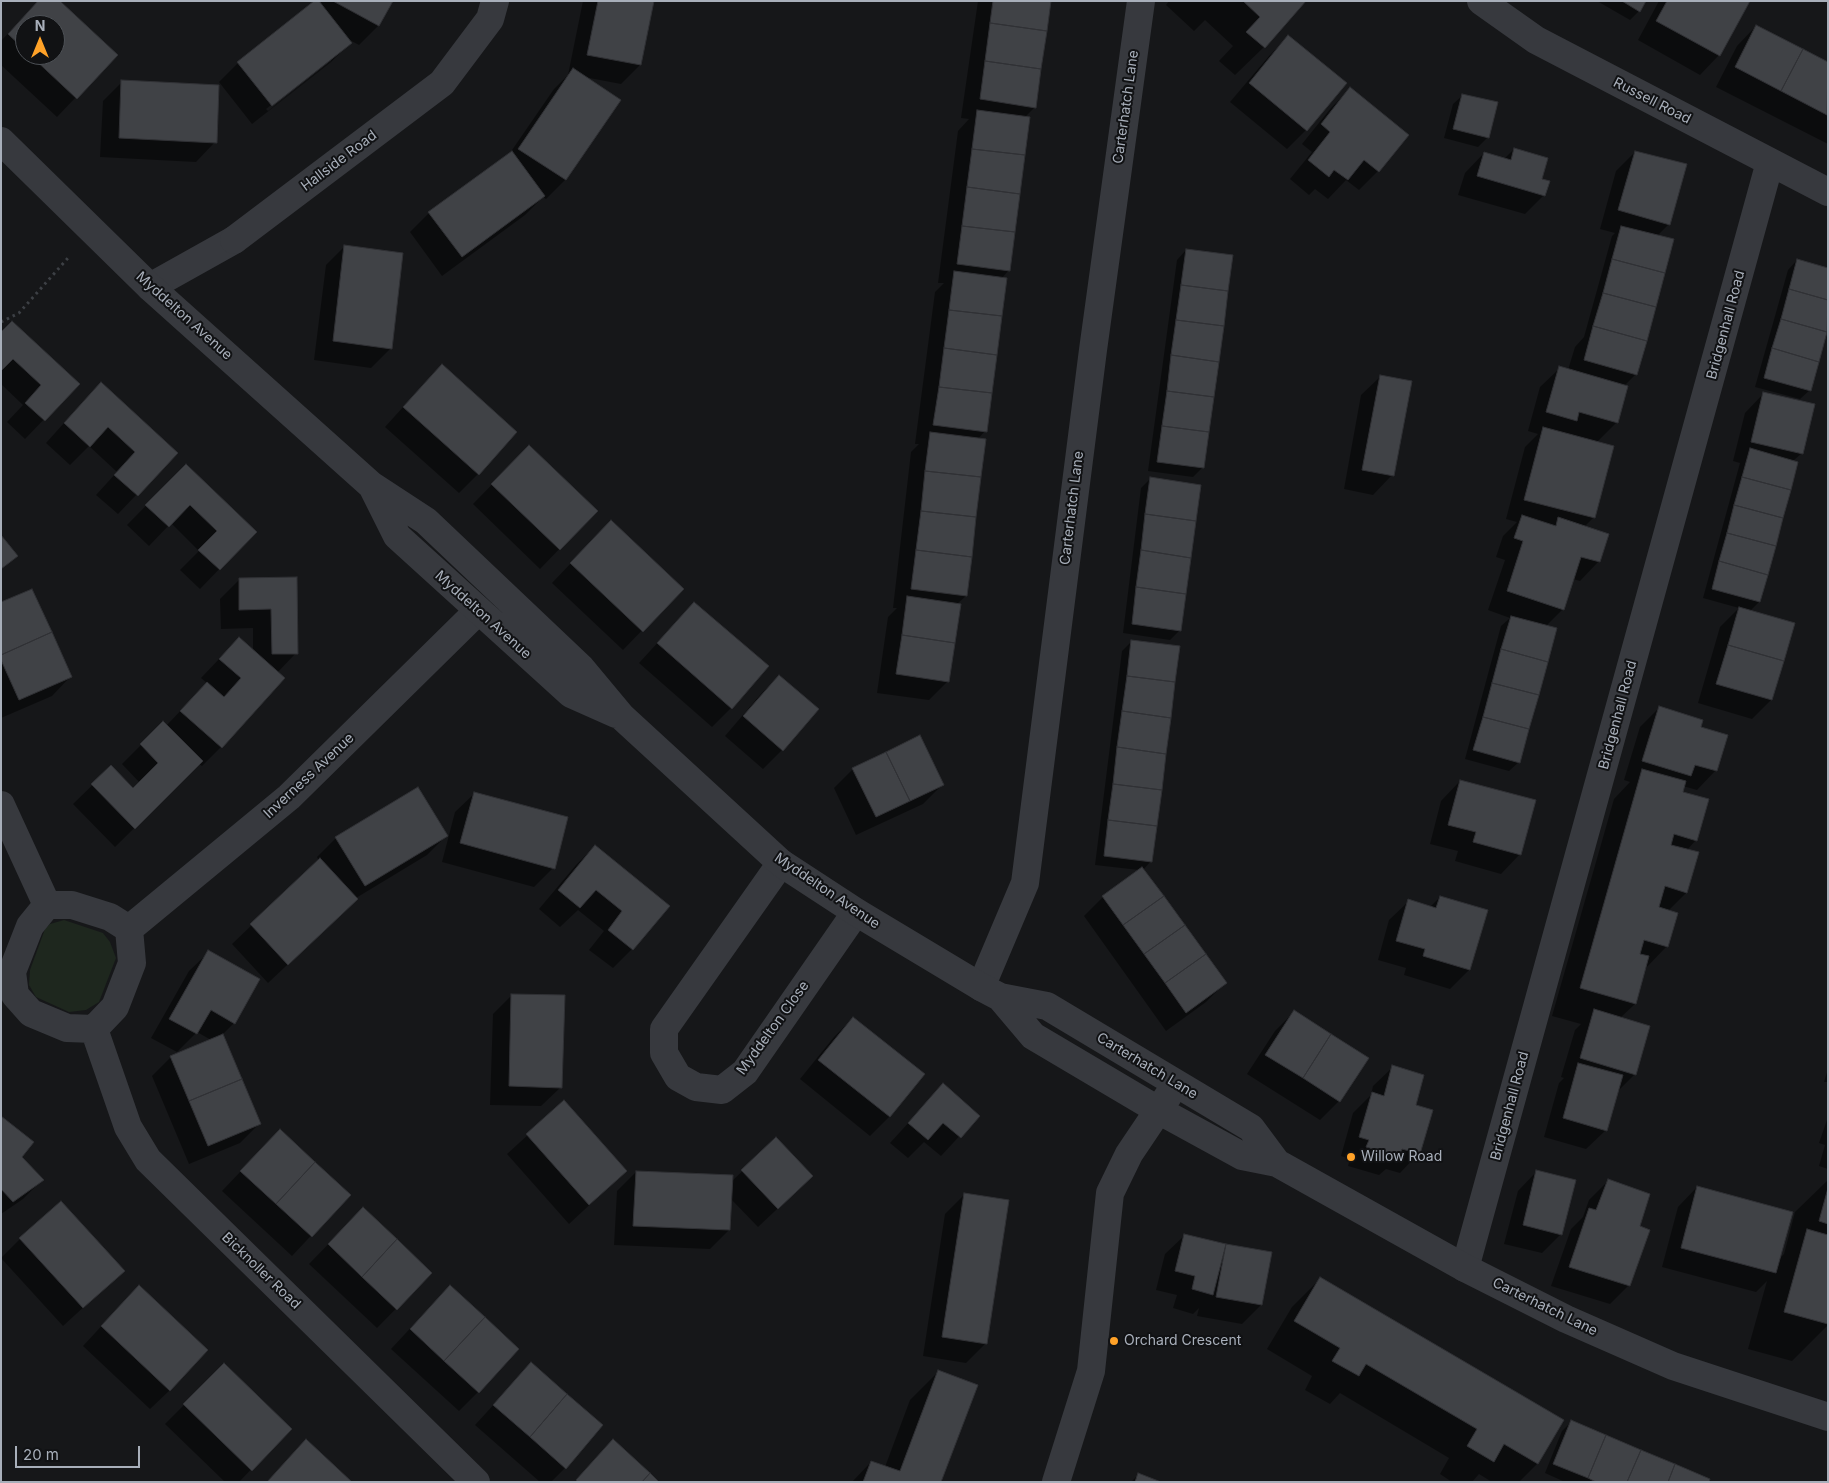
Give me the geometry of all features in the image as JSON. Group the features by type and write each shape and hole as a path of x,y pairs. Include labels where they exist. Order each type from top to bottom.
{"street":[{"name":"Hallside Road","path":"150,287 234,240 442,83 490,19 495,1"},
{"name":"Carterhatch Lane","path":"990,992 1024,883 1093,350 1141,1"},
{"name":"Russell Road","path":"1481,1 1536,40 1828,192"},
{"name":"Myddelton Avenue","path":"1,141 150,287 371,485 426,521 581,668 622,716 781,863 856,912 990,992"},
{"name":"Bridgenhall Road","path":"1465,1268 1770,162"},
{"name":"Myddelton Avenue","path":"371,485 397,536 478,611 571,694 622,716"},
{"name":"Inverness Avenue","path":"129,929 289,797 478,611"},
{"path":"1,805 47,905"},
{"name":"Myddelton Close","path":"781,863 664,1029 664,1053 678,1077 696,1087 722,1090 745,1072 856,912"},
{"path":"47,905 72,905 110,918 129,929 132,963 115,1007 94,1029 67,1028 8,1001 12,972 30,926 47,905"},
{"name":"Carterhatch Lane","path":"990,992 1047,1006 1251,1128 1278,1163"},
{"name":"Carterhatch Lane","path":"990,992 1033,1036 1158,1110 1242,1156 1278,1163 1465,1268 1566,1319 1673,1366 1828,1417"},
{"name":"Bicknoller Road","path":"94,1029 128,1127 148,1160 476,1482"},
{"path":"1056,1482 1091,1371 1110,1193 1129,1154 1176,1083"}],"path":[{"path":"1,322 19,313 92,231"}],"shaded area":[{"path":"64,920 103,933 110,942 116,958 99,1002 86,1010 69,1012 36,997 29,985 30,970 45,929 50,924"}],"building":[{"path":"38,1 60,1 118,55 77,99 41,65 65,65 65,15 25,15"},
{"path":"314,1 319,1 352,43 272,106 237,62"},
{"path":"333,1 393,1 379,26"},
{"path":"598,1 654,1 641,65 587,55"},
{"path":"993,1 1051,1 1047,31 990,23"},
{"path":"1243,1 1306,1 1265,48 1246,32 1260,17"},
{"path":"1622,1 1646,1 1640,12"},
{"path":"1667,1 1750,1 1720,56 1656,21"},
{"path":"990,23 1047,31 1041,69 985,61"},
{"path":"1756,25 1803,49 1781,91 1735,67"},
{"path":"15,26 15,41 8,34"},
{"path":"1288,35 1347,83 1307,131 1249,83"},
{"path":"1803,49 1828,62 1827,115 1781,91"},
{"path":"985,61 1041,69 1036,108 980,99"},
{"path":"573,68 621,100 566,180 518,149"},
{"path":"121,80 219,85 217,143 119,138"},
{"path":"1350,87 1409,135 1379,172 1364,160 1348,180 1334,170 1329,177 1308,160 1330,132 1321,124"},
{"path":"1462,94 1498,102 1489,138 1453,129"},
{"path":"977,110 1030,117 1025,155 972,149"},
{"path":"1514,148 1548,158 1542,179 1550,181 1545,196 1477,176 1484,152 1511,160"},
{"path":"972,149 1025,155 1020,194 967,187"},
{"path":"512,151 545,196 462,257 428,212"},
{"path":"1635,151 1687,164 1670,225 1618,210"},
{"path":"967,187 1020,194 1015,232 962,226"},
{"path":"962,226 1015,232 1010,271 957,264"},
{"path":"1621,226 1674,239 1665,273 1612,259"},
{"path":"344,245 403,253 392,349 333,341"},
{"path":"1186,249 1233,255 1228,291 1181,285"},
{"path":"1612,259 1665,273 1656,307 1603,293"},
{"path":"1797,259 1828,268 1828,300 1789,289"},
{"path":"954,271 1007,278 1002,316 949,310"},
{"path":"1181,285 1228,291 1224,326 1176,320"},
{"path":"1789,289 1828,300 1827,332 1781,319"},
{"path":"1603,293 1656,307 1647,341 1593,326"},
{"path":"949,310 1002,316 997,355 944,348"},
{"path":"1781,319 1827,332 1819,362 1772,348"},
{"path":"1176,320 1224,326 1219,362 1171,355"},
{"path":"12,321 80,384 45,421 25,403 41,385 13,359 1,371 1,332"},
{"path":"1593,326 1647,341 1637,375 1584,360"},
{"path":"944,348 997,355 992,393 939,387"},
{"path":"1772,348 1819,362 1811,391 1764,378"},
{"path":"1171,355 1219,362 1214,397 1167,391"},
{"path":"442,364 517,432 479,475 403,407"},
{"path":"1559,366 1628,386 1618,423 1579,412 1577,421 1546,412"},
{"path":"1380,375 1412,381 1394,476 1362,470"},
{"path":"101,382 178,453 138,496 114,475 135,452 108,427 90,447 64,423"},
{"path":"939,387 992,393 987,432 933,425"},
{"path":"1167,391 1214,397 1209,432 1162,426"},
{"path":"1763,392 1815,404 1803,454 1751,442"},
{"path":"1162,426 1209,432 1204,468 1157,462"},
{"path":"1543,427 1614,446 1595,518 1524,500"},
{"path":"930,432 986,439 981,477 925,471"},
{"path":"529,445 598,511 560,550 491,484"},
{"path":"1750,448 1798,462 1791,490 1742,477"},
{"path":"186,464 257,532 220,570 198,550 217,531 190,505 169,527 145,505"},
{"path":"925,471 981,477 976,517 921,511"},
{"path":"1150,477 1201,485 1196,521 1145,514"},
{"path":"1742,477 1791,490 1783,518 1734,505"},
{"path":"1734,505 1783,518 1776,546 1727,533"},
{"path":"921,511 976,517 972,557 916,550"},
{"path":"1145,514 1196,521 1191,558 1141,550"},
{"path":"1522,515 1556,526 1558,517 1609,534 1600,562 1581,557 1564,610 1507,591 1523,541 1514,538"},
{"path":"611,520 684,589 643,632 570,563"},
{"path":"1727,533 1776,546 1768,575 1719,561"},
{"path":"1,535 18,556 1,569"},
{"path":"916,550 972,557 967,596 911,589"},
{"path":"1141,550 1191,558 1186,594 1136,587"},
{"path":"1719,561 1768,575 1760,602 1712,589"},
{"path":"297,577 298,654 272,654 271,609 239,610 239,578"},
{"path":"1136,587 1186,594 1181,631 1132,624"},
{"path":"32,589 52,632 1,655 1,602"},
{"path":"907,596 961,604 955,643 902,635"},
{"path":"694,602 769,666 732,709 657,643"},
{"path":"1739,607 1795,623 1784,661 1728,645"},
{"path":"1511,616 1557,628 1548,662 1501,649"},
{"path":"52,632 72,677 19,700 1,660 1,655"},
{"path":"902,635 955,643 949,682 896,674"},
{"path":"239,637 285,678 222,748 180,711 207,682 224,697 241,678 219,659"},
{"path":"1131,640 1180,646 1175,682 1127,676"},
{"path":"1728,645 1784,661 1772,700 1716,684"},
{"path":"1501,649 1548,662 1539,695 1492,683"},
{"path":"779,675 819,709 783,751 743,716"},
{"path":"1127,676 1175,682 1171,718 1122,711"},
{"path":"1492,683 1539,695 1529,729 1483,717"},
{"path":"1659,706 1703,720 1701,727 1728,735 1717,771 1695,765 1691,776 1642,761"},
{"path":"1122,711 1171,718 1166,754 1117,747"},
{"path":"1483,717 1529,729 1520,763 1473,750"},
{"path":"163,721 203,761 135,829 91,784 111,765 133,788 158,763 140,744"},
{"path":"920,735 944,785 910,801 886,752"},
{"path":"1117,747 1166,754 1162,790 1113,784"},
{"path":"886,752 910,801 876,817 852,768"},
{"path":"1642,769 1686,781 1683,792 1709,799 1697,841 1674,834 1671,845 1699,852 1687,893 1665,886 1659,907 1678,913 1668,947 1644,940 1640,954 1649,956 1636,1004 1580,988"},
{"path":"1460,780 1536,800 1521,855 1473,842 1476,832 1448,825"},
{"path":"1113,784 1162,790 1157,826 1108,820"},
{"path":"418,787 448,836 365,886 335,837"},
{"path":"474,792 568,817 555,869 460,843"},
{"path":"1108,820 1157,826 1152,862 1104,856"},
{"path":"595,845 670,906 633,950 608,930 622,911 596,890 580,908 558,890"},
{"path":"320,858 358,899 288,965 250,924"},
{"path":"1142,867 1164,896 1123,925 1102,896"},
{"path":"1164,896 1185,925 1144,954 1123,925"},
{"path":"1440,896 1488,910 1470,970 1423,956 1425,949 1396,941 1408,899 1436,908"},
{"path":"1185,925 1206,954 1165,983 1144,954"},
{"path":"208,950 260,979 235,1024 211,1010 197,1034 169,1019"},
{"path":"1206,954 1227,983 1186,1013 1165,983"},
{"path":"511,994 565,995 562,1088 509,1086"},
{"path":"1594,1009 1650,1026 1636,1075 1580,1058"},
{"path":"1294,1010 1331,1034 1303,1078 1265,1055"},
{"path":"853,1017 925,1074 890,1117 818,1060"},
{"path":"223,1034 242,1079 189,1101 170,1056"},
{"path":"1331,1034 1369,1058 1340,1102 1303,1078"},
{"path":"1578,1063 1623,1075 1607,1131 1563,1118"},
{"path":"1392,1065 1424,1075 1416,1105 1433,1110 1420,1154 1402,1149 1400,1157 1366,1147 1369,1140 1359,1137 1372,1092 1384,1096"},
{"path":"242,1079 261,1124 208,1146 189,1101"},
{"path":"943,1083 980,1116 961,1138 943,1123 928,1140 908,1123"},
{"path":"564,1100 627,1171 589,1205 526,1134"},
{"path":"1,1116 34,1142 22,1157 44,1180 13,1202 1,1189"},
{"path":"280,1129 315,1162 276,1204 240,1171"},
{"path":"776,1137 813,1176 778,1209 741,1170"},
{"path":"315,1162 351,1195 312,1237 276,1204"},
{"path":"1536,1170 1576,1180 1562,1235 1523,1225"},
{"path":"636,1171 733,1175 730,1230 633,1226"},
{"path":"1608,1179 1650,1194 1640,1226 1650,1230 1630,1286 1569,1267 1589,1208 1596,1210"},
{"path":"1697,1186 1793,1212 1776,1273 1681,1248"},
{"path":"1828,1188 1828,1224 1819,1221"},
{"path":"964,1193 1009,1200 987,1344 942,1337"},
{"path":"61,1201 125,1271 83,1308 19,1238"},
{"path":"363,1207 397,1239 362,1277 328,1244"},
{"path":"1807,1229 1828,1235 1828,1324 1784,1312"},
{"path":"1184,1234 1226,1244 1213,1295 1192,1289 1195,1276 1175,1271"},
{"path":"397,1239 432,1273 397,1310 362,1277"},
{"path":"1226,1244 1272,1252 1262,1305 1216,1297"},
{"path":"1320,1277 1564,1420 1538,1464 1504,1444 1494,1462 1467,1446 1477,1429 1366,1364 1359,1376 1332,1361 1340,1348 1294,1321"},
{"path":"139,1285 208,1350 170,1391 101,1326"},
{"path":"450,1285 485,1317 444,1361 410,1329"},
{"path":"485,1317 519,1349 479,1393 444,1361"},
{"path":"531,1362 567,1394 530,1437 493,1405"},
{"path":"224,1363 292,1429 252,1471 183,1404"},
{"path":"938,1370 978,1385 941,1482 863,1482 871,1461 900,1471"},
{"path":"567,1394 603,1425 566,1469 530,1437"},
{"path":"1571,1420 1606,1435 1588,1478 1553,1464"},
{"path":"1606,1435 1641,1450 1627,1482 1596,1482 1588,1478"},
{"path":"306,1439 352,1482 267,1482"},
{"path":"613,1439 650,1473 642,1482 578,1482 576,1480"},
{"path":"1641,1450 1675,1464 1668,1482 1627,1482"},
{"path":"1675,1464 1710,1479 1709,1482 1668,1482"},
{"path":"650,1473 659,1482 642,1482"},
{"path":"1138,1473 1161,1482 1135,1482"}],"place":[{"name":"Willow Road","path":"1351,1157"},
{"name":"Orchard Crescent","path":"1114,1341"}]}
